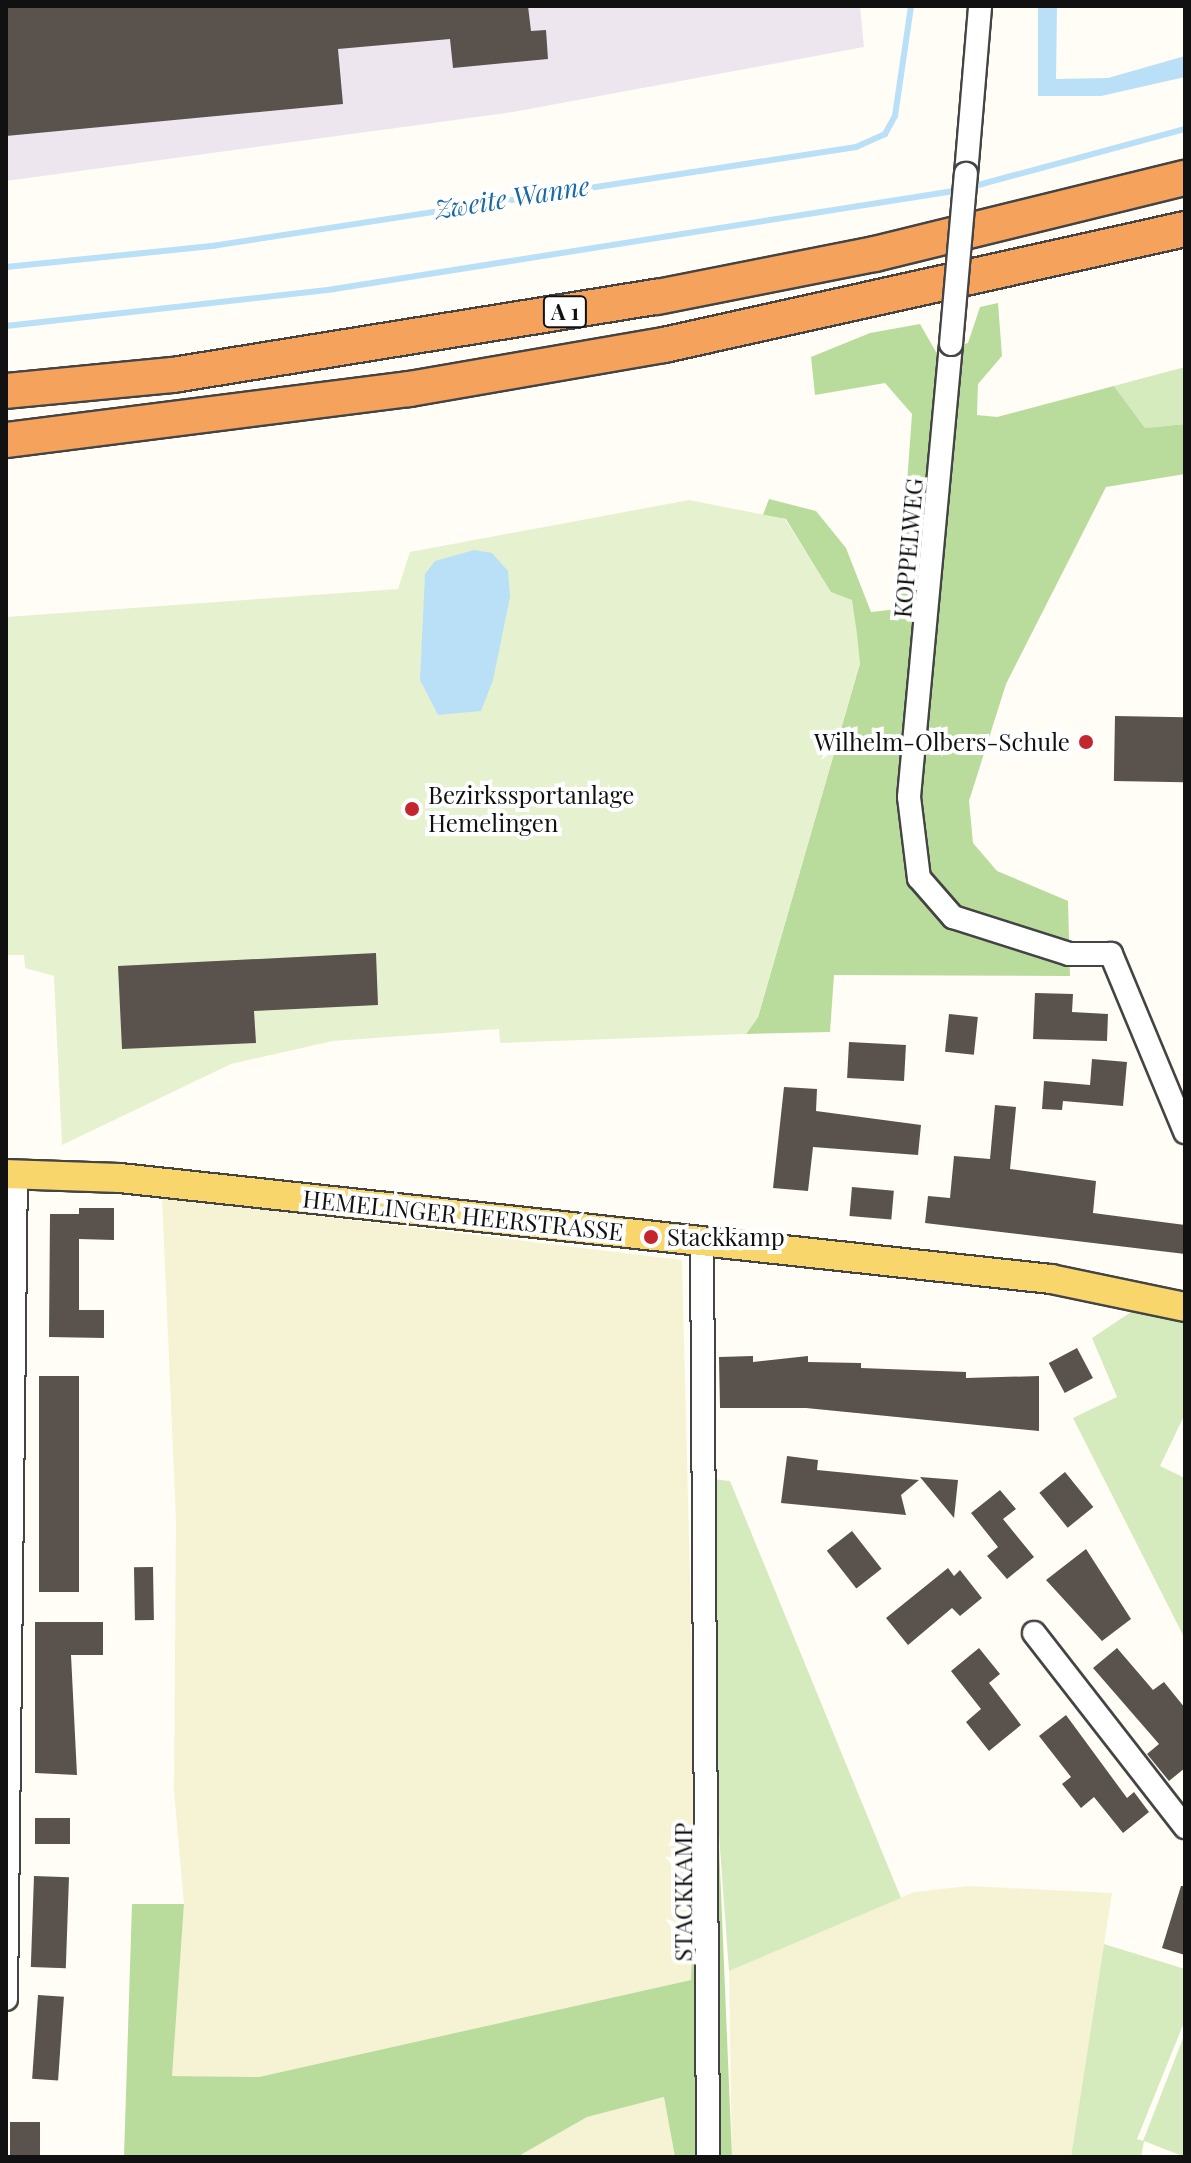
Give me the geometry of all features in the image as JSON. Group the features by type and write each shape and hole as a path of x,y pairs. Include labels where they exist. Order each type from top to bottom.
{"highway":[{"name":"A 1","path":"6,391 173,375 672,294 1185,178"},
{"name":"A 1","path":"6,440 409,389 664,345 1185,229"}],"main road":[{"name":"HEMELINGER HEERSTRASSE","path":"11,1174 120,1178 1051,1279 1185,1307"}],"street":[{"name":"KOPPELWEG","path":"980,6 909,797 919,878 953,917 1069,954 1111,954 1182,1120"},
{"path":"6,1999 11,1174"},
{"name":"STACKKAMP","path":"702,1243 708,2157"},
{"path":"1034,1633 1185,1827"}],"shaded area":[{"path":"6,6 860,6 864,47 513,112 6,181"},
{"path":"162,1197 682,1260 696,1822 691,1980 259,2077 171,2076 184,1904 174,1791 176,1520"},
{"path":"969,1886 1112,1893 1071,2157 732,2157 729,1971 914,1892"},
{"path":"665,2097 675,2157 517,2157 587,2117"}],"green space":[{"path":"998,303 1002,356 978,384 977,415 997,417 1114,386 1145,428 1185,424 1185,474 1106,487 1006,684 969,801 973,843 997,871 1068,901 1070,976 834,975 830,1032 746,1034 758,1017 860,663 831,593 786,519 763,515 769,499 816,511 846,548 871,612 898,609 912,414 885,383 815,395 811,357 870,333 920,324 936,352 968,343 980,307"},
{"path":"1185,367 1185,424 1145,428 1114,386"},
{"name":"Bezirkssportanlage Hemelingen","path":"689,500 785,519 831,592 852,600 857,634 860,663 758,1017 746,1034 500,1043 499,1029 333,1041 231,1064 62,1145 54,976 25,968 24,955 6,955 6,617 398,589 410,552"},
{"path":"1134,1310 1185,1323 1185,1414 1160,1466 1185,1478 1185,1639 1073,1418 1117,1397 1092,1338"},
{"path":"711,1479 730,1481 901,1898 729,1971 718,1821"},
{"path":"718,1821 732,2157 675,2157 664,2097 587,2117 517,2157 124,2157 132,1904 184,1904 172,2076 259,2077 691,1980 696,1822"},
{"path":"1104,1944 1185,1969 1185,2020 1137,2139 1143,2141 1185,2033 1185,2157 1144,2141 1141,2157 1071,2157"}],"water":[{"path":"1038,6 1057,6 1056,79 1108,78 1185,56 1185,77 1101,96 1038,96"},
{"path":"474,550 492,553 508,571 510,597 493,680 481,711 438,715 420,680 425,574 435,561"}],"building":[{"path":"6,6 528,6 531,31 546,30 548,59 453,68 450,39 338,49 343,104 6,136"},
{"path":"1115,716 1185,717 1184,782 1114,781"},
{"path":"376,953 378,1005 254,1011 256,1043 122,1049 118,966"},
{"path":"1035,993 1073,994 1072,1012 1108,1014 1107,1041 1033,1039"},
{"path":"949,1014 978,1017 974,1055 945,1052"},
{"path":"849,1042 906,1045 904,1081 847,1078"},
{"path":"1092,1059 1127,1062 1123,1106 1063,1101 1062,1110 1042,1109 1044,1081 1090,1085"},
{"path":"784,1087 817,1089 816,1111 921,1125 918,1155 813,1147 808,1191 773,1188"},
{"path":"995,1105 1016,1107 1010,1169 1096,1181 1093,1213 1185,1225 1185,1254 925,1223 928,1196 950,1198 954,1156 990,1159"},
{"path":"852,1187 894,1191 891,1220 849,1216"},
{"path":"79,1208 114,1208 114,1240 79,1239 79,1310 104,1310 104,1338 49,1337 50,1214 79,1214"},
{"path":"1077,1348 1093,1378 1065,1393 1049,1363"},
{"path":"753,1356 753,1362 808,1356 808,1362 861,1363 861,1368 966,1372 966,1378 1039,1376 1039,1431 806,1408 720,1408 719,1357"},
{"path":"39,1376 79,1376 79,1592 39,1592"},
{"path":"787,1456 818,1460 817,1470 919,1480 901,1495 906,1515 781,1503"},
{"path":"1065,1472 1093,1507 1068,1528 1039,1493"},
{"path":"920,1477 958,1480 954,1518"},
{"path":"1000,1490 1016,1509 1003,1519 1034,1557 1007,1579 987,1556 998,1547 971,1513"},
{"path":"852,1531 882,1569 856,1589 827,1551"},
{"path":"1086,1549 1131,1619 1102,1641 1046,1580"},
{"path":"134,1567 153,1567 154,1620 135,1620"},
{"path":"948,1568 954,1576 960,1570 982,1598 960,1616 952,1608 908,1645 886,1618"},
{"path":"35,1622 103,1622 103,1655 71,1655 77,1775 35,1773"},
{"path":"979,1648 1000,1674 989,1683 1021,1725 989,1751 966,1722 981,1709 951,1671"},
{"path":"1117,1648 1153,1690 1164,1682 1185,1708 1185,1768 1169,1781 1147,1754 1159,1744 1093,1668"},
{"path":"1066,1715 1127,1798 1134,1792 1149,1812 1123,1833 1094,1797 1081,1808 1062,1784 1071,1777 1039,1736"},
{"path":"35,1818 70,1818 70,1844 35,1844"},
{"path":"34,1876 69,1877 66,1968 31,1967"},
{"path":"1181,1886 1185,1886 1185,1955 1162,1948"},
{"path":"38,1995 64,1997 58,2081 32,2079"},
{"path":"10,2122 40,2122 40,2157 10,2157"}],"waterway":[{"name":"Zweite Wanne","path":"6,267 212,246 856,147 885,134 895,116 911,6"},
{"path":"971,187 1185,129"},
{"path":"6,326 334,289 960,190"}],"place":[{"name":"Wilhelm-Olbers-Schule","path":"1086,742"},
{"name":"Bezirkssportanlage Hemelingen","path":"412,809"},
{"name":"Stackkamp","path":"651,1237"}]}
